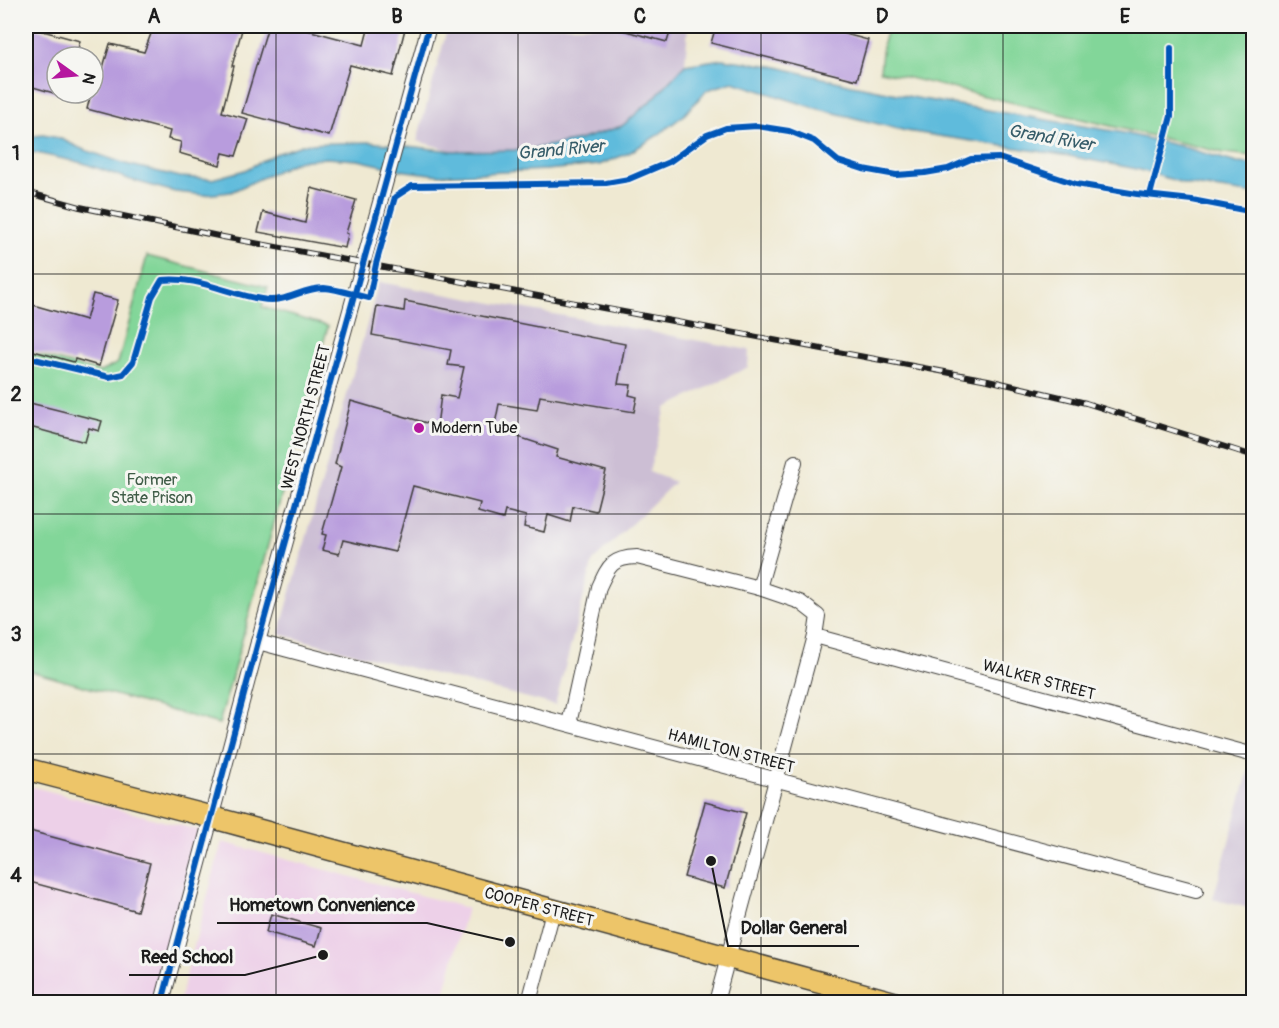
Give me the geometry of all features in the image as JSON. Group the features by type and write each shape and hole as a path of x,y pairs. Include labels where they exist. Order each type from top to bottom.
{"main road":[{"name":"COOPER STREET","path":"26,769 729,957 852,997 892,1002"}],"street":[{"name":"WEST NORTH STREET","path":"162,1002 210,817 429,26"},
{"path":"759,588 795,462"},
{"path":"569,724 599,587 605,572 615,560 623,557 638,557 759,588 800,602 818,616 815,636 716,1002"},
{"name":"WALKER STREET","path":"815,636 1254,755"},
{"name":"HAMILTON STREET","path":"258,642 1196,891"},
{"path":"529,1002 553,911"}],"shaded area":[{"path":"448,26 688,26 685,65 653,99 622,126 579,140 526,150 453,151 417,141"},
{"path":"379,282 749,350 748,367 666,408 649,472 675,482 593,561 555,705 279,634"},
{"path":"1253,755 1253,909 1213,899"},
{"path":"26,785 201,831 156,1002 26,1002"},
{"path":"222,842 467,908 442,1002 179,1002"}],"green space":[{"path":"888,26 1253,26 1253,156 1224,153 880,71 883,43"},
{"name":"Former State Prison","path":"147,256 268,287 262,307 328,326 219,724 26,670 26,352 100,372 118,363"}],"water":[{"name":"Grand River","path":"722,59 773,66 922,99 1119,132 1180,146 1237,163 1253,164 1254,194 1186,184 1137,169 1069,156 906,131 815,108 733,82 707,90 684,115 658,135 629,153 599,165 439,175 406,171 358,160 326,158 298,161 231,192 204,195 175,192 83,163 26,151 26,137 43,135 59,138 82,149 126,164 180,177 212,179 245,170 275,154 305,144 369,142 453,151 526,150 579,140 622,126 653,99 685,65"}],"building":[{"path":"154,26 243,26 222,112 248,119 236,156 223,153 220,165 179,153 181,142 168,139 170,131 87,109 88,105 105,105 105,61 110,44 144,52"},
{"path":"268,26 292,26 364,45 369,26 391,26 405,29 393,76 350,65 329,136 242,113"},
{"path":"618,26 672,26 667,42 618,29"},
{"path":"716,26 815,26 868,40 857,80 711,43"},
{"path":"28,27 80,41 79,45 45,45 45,91 26,85"},
{"path":"311,188 356,200 346,233 348,234 345,248 258,232 263,212 305,223"},
{"path":"93,294 118,300 99,366 26,349 26,303 86,320"},
{"name":"Modern Tube","path":"405,301 625,344 618,384 631,385 629,395 637,397 634,412 540,396 537,410 499,404 494,429 558,450 556,457 606,471 596,511 573,506 570,522 548,515 544,532 524,527 526,516 505,511 503,519 478,512 480,503 413,486 395,552 343,540 339,554 322,550 326,535 322,534 341,467 335,464 351,401 437,426 441,395 457,398 464,367 448,365 451,350 372,335 377,306 404,311"},
{"path":"26,402 102,421 99,431 89,428 85,442 26,426"},
{"path":"705,802 746,813 725,888 684,877"},
{"path":"26,830 150,863 137,911 26,881"},
{"path":"271,914 321,928 316,946 266,932"}],"railway":[{"path":"26,192 80,207 223,237 988,380 1086,403 1254,456"}],"cycle path":[{"path":"162,1002 258,642 429,26"},
{"path":"1150,195 1171,116 1171,48"},
{"path":"26,357 109,377 123,374 133,362 152,297 162,280 187,281 270,300 324,288 369,298 395,197 412,186 606,183 629,179 669,162 707,135 726,128 757,126 789,131 814,141 838,161 863,169 896,175 948,169 971,159 999,158 1076,184 1192,200 1254,212"}],"place":[{"name":"Modern Tube","path":"419,428"},
{"name":"Dollar General","path":"711,861"},
{"name":"Hometown Convenience","path":"510,942"},
{"name":"Reed School","path":"323,955"}]}
